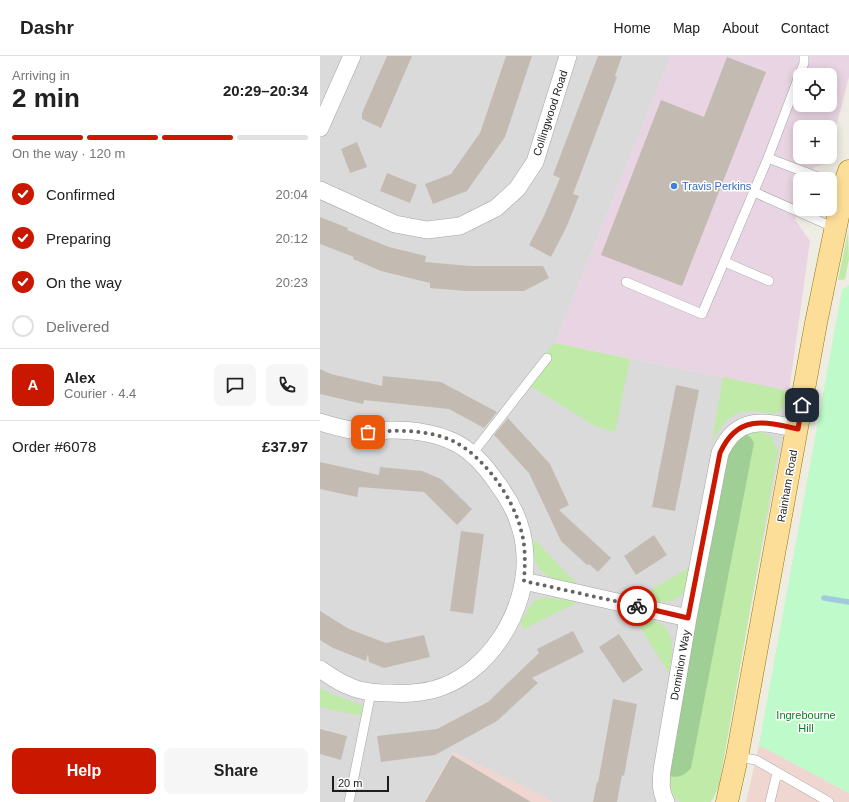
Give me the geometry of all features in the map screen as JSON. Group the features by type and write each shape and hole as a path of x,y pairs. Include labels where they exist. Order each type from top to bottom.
{"main road":[{"name":"Rainham Road","path":"727,802 737,757 843,181"}],"street":[{"path":"320,128 352,56"},
{"name":"Collingwood Road","path":"320,190 395,224 427,230 460,226 496,208 517,190 535,162 568,56"},
{"path":"320,422 342,429 368,432 391,430 436,435 455,442 472,454 489,471 509,499 521,530 525,555 524,581 515,614 506,632 493,650 472,669 456,680 433,690 403,694 371,692 350,687 334,679 320,669"},
{"name":"Dominion Way","path":"666,802 662,793 661,785 662,770 688,618 720,453 725,442 734,432 740,427 749,424 767,424 798,429"},
{"path":"524,581 688,618"}],"lane":[{"path":"626,282 702,314 768,158 804,63 804,56"},
{"path":"768,158 805,172"},
{"path":"754,192 835,228"},
{"path":"725,262 769,281"},
{"path":"472,454 547,358"},
{"path":"349,802 371,692"},
{"path":"737,757 756,760 829,802"},
{"path":"770,802 777,773"}],"shaded area":[{"path":"320,56 671,56 555,343 789,391 788,411 719,785 711,802 552,802 453,752 424,802 320,802"},
{"path":"671,56 849,56 849,77 837,123 837,120 793,120 793,164 826,164 814,167 812,172 793,172 793,216 797,216 795,220 810,241 789,391 555,343"},
{"path":"759,745 849,793 849,802 746,802"},
{"path":"453,752 541,795 552,802 424,802"}],"green space":[{"path":"848,232 849,259 845,279 838,280"},
{"name":"Ingrebourne Hill","path":"849,285 849,793 759,745 842,290"},
{"path":"555,343 630,359 615,432 595,426 524,382 545,353"},
{"path":"723,377 789,391 783,407 778,413 744,411 738,413 723,424 712,442"},
{"path":"762,432 775,438 772,440 778,451 719,785 713,799 710,802 680,802 671,793 668,776 746,434"},
{"path":"746,434 754,443 691,768 681,776 668,776 668,764 726,459 736,441"},
{"path":"535,540 577,584 558,580 545,574 540,569 536,563 532,543"},
{"path":"692,566 690,580 687,587 683,594 677,598 671,601 657,602 636,598"},
{"path":"545,597 578,602 524,629 520,622 534,601"},
{"path":"634,618 659,623 665,627 669,633 672,652 669,673"},
{"path":"320,688 362,705 361,716 320,707"}],"building":[{"path":"387,56 412,56 381,128 362,119 362,113"},
{"path":"506,56 532,56 505,137 467,191 433,204 425,184 451,174 480,133"},
{"path":"598,56 622,56 615,76 617,77 573,194 579,196 566,228 551,257 529,245 544,216 560,178 553,175"},
{"name":"Travis Perkins","path":"727,57 766,72 682,286 601,255 661,100 704,117"},
{"path":"357,142 367,167 350,173 341,149"},
{"path":"387,173 417,185 410,203 380,191"},
{"path":"320,217 389,247 426,256 425,262 470,266 543,266 549,278 524,291 466,291 430,288 430,283 381,271 353,259 354,257 320,244"},
{"path":"320,369 331,374 382,386 383,376 441,382 497,412 484,428 449,409 364,400 363,404 320,394"},
{"path":"676,385 699,390 675,511 652,507"},
{"path":"508,418 550,464 569,505 559,510 611,558 598,572 589,564 587,565 561,541 529,473 494,435"},
{"path":"320,462 379,475 380,467 422,471 441,479 472,509 457,525 424,492 359,487 357,497 320,489"},
{"path":"461,531 484,534 473,614 450,611"},
{"path":"654,535 667,555 636,575 624,556"},
{"path":"320,611 349,629 386,643 424,635 430,657 384,668 369,662 368,654 366,661 333,648 320,640"},
{"path":"573,631 584,652 532,678 538,683 497,721 435,755 381,762 377,736 437,729 488,702 539,653 537,649"},
{"path":"619,634 643,670 623,683 599,647"},
{"path":"613,699 637,704 624,776 622,775 617,802 593,802 597,782 598,783"},
{"path":"320,729 347,736 341,760 320,754"},
{"path":"452,755 489,777 531,802 425,802"}],"waterway":[{"path":"824,598 849,602"}],"way so far":[{"path":"368,432 391,430 436,435 455,442 472,454 489,471 509,499 521,530 525,555 524,581 637,606"}],"place":[{"name":"Travis Perkins","path":"674,186"}],"route":[{"path":"637,606 688,618 720,453 725,442 740,427 749,424 767,424 798,429 802,405"}]}
